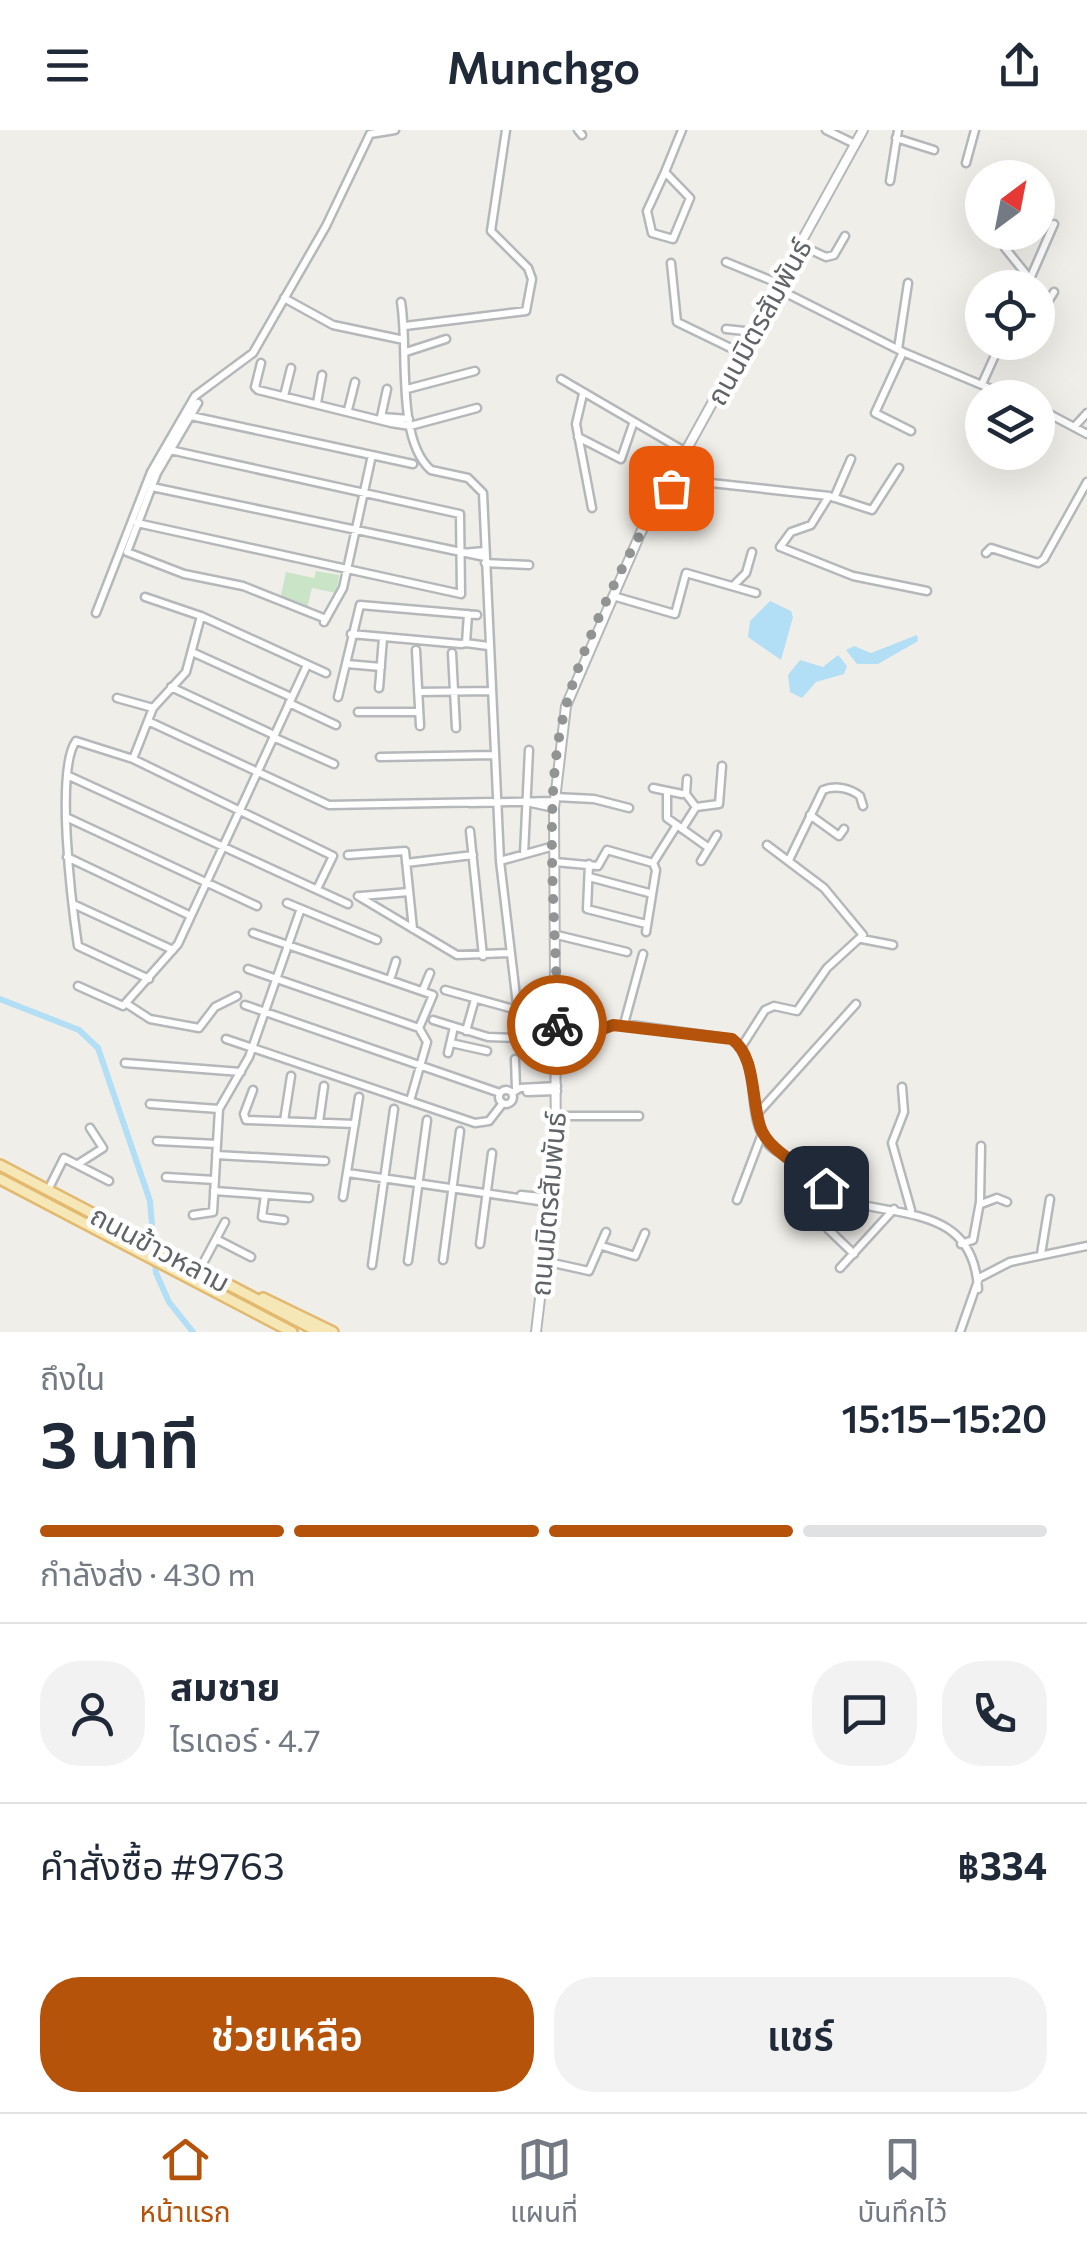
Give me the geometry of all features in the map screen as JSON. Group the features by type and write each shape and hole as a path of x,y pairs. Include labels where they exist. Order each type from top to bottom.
{"main road":[{"name":"ถนนข้าวหลาม","path":"0,1165 319,1332"},
{"name":"ถนนข้าวหลาม","path":"0,1179 284,1332"},
{"path":"246,1294 277,1302 333,1332"}],"street":[{"path":"96,613 151,472 195,396 252,353 340,200 370,134 395,130"},
{"path":"405,326 526,310 532,279 528,268 491,231 506,130"},
{"path":"665,172 690,198 678,235 670,239 650,232 647,215 682,130"},
{"path":"826,130 855,144"},
{"name":"ถนนมิตรสัมพันธ์","path":"536,1332 552,1200 557,1089 554,802 566,706 612,596 668,486 863,130"},
{"path":"967,160 975,130"},
{"path":"890,181 897,134 934,150"},
{"path":"802,246 826,257 834,255 845,236"},
{"path":"726,262 901,351 972,380"},
{"path":"672,263 677,322 742,353"},
{"path":"908,283 901,351 875,413 911,431"},
{"path":"284,298 333,325 404,340"},
{"path":"401,302 410,423 426,466 480,486 494,802 521,1038"},
{"path":"726,329 754,332"},
{"path":"406,352 446,339"},
{"path":"261,364 255,387 380,417 410,423 477,408"},
{"path":"284,396 290,368"},
{"path":"408,388 475,371"},
{"path":"317,403 322,376"},
{"path":"562,379 686,452"},
{"path":"348,410 354,382"},
{"path":"380,417 387,389"},
{"path":"583,394 576,410 578,437 592,508"},
{"path":"198,403 152,487 127,552 184,574 243,586 324,621 348,571 372,455"},
{"path":"1075,426 1087,414"},
{"path":"191,416 414,464"},
{"path":"1055,416 1087,434"},
{"path":"578,437 622,459 633,424"},
{"path":"137,523 462,594 460,514 170,450"},
{"path":"851,459 811,525 791,532 780,547 853,576 927,591"},
{"path":"668,486 691,493 711,484 831,497 872,510 898,468"},
{"path":"986,553 991,548 1038,563 1044,559 1087,482"},
{"path":"152,487 461,554 529,565"},
{"path":"733,586 746,573 752,552"},
{"path":"612,596 675,614 686,573 756,593"},
{"path":"145,596 201,616 326,674"},
{"path":"338,697 350,634 362,604 473,615 466,643"},
{"path":"132,760 153,708 186,672 201,616"},
{"path":"350,634 488,645"},
{"path":"379,688 384,638"},
{"path":"416,650 420,726"},
{"path":"192,652 336,724"},
{"path":"452,653 456,728"},
{"path":"347,664 381,667"},
{"path":"127,1004 173,950 191,916 306,665"},
{"path":"171,687 334,764"},
{"path":"418,692 490,690"},
{"path":"117,698 153,708"},
{"path":"358,712 419,712"},
{"path":"150,722 330,805 594,799 628,808"},
{"path":"149,979 78,946 67,857 69,776 76,741 132,760 333,856 317,890"},
{"path":"524,854 529,750"},
{"path":"380,757 494,755"},
{"path":"653,863 696,808 719,804 722,766"},
{"path":"69,776 348,904"},
{"path":"687,778 686,794 696,808"},
{"path":"789,860 823,790 832,787 858,794 863,806"},
{"path":"653,788 682,794"},
{"path":"667,791 665,812 709,848"},
{"path":"810,816 839,836 844,829"},
{"path":"68,818 257,906"},
{"path":"470,830 484,956"},
{"path":"701,861 717,835"},
{"path":"768,845 839,903 861,929 862,939"},
{"path":"500,862 554,846"},
{"path":"556,862 601,865 607,850 653,863"},
{"path":"348,855 405,851 413,930"},
{"path":"406,863 472,856"},
{"path":"67,857 191,916"},
{"path":"590,864 587,909 646,928 656,870 653,863"},
{"path":"590,876 649,894"},
{"path":"410,892 358,896 457,955 509,953"},
{"path":"72,903 173,950"},
{"path":"288,904 377,940"},
{"path":"192,1215 213,1212 219,1109 252,1048 300,911"},
{"path":"254,934 433,995 419,1028"},
{"path":"557,935 627,952"},
{"path":"893,945 862,939 826,968 797,1011 774,1006 765,1010 742,1046 757,1114 769,1145 805,1168 834,1194 912,1212 946,1230 960,1244 977,1273 978,1289"},
{"path":"624,1024 643,954"},
{"path":"390,980 396,961"},
{"path":"248,969 419,1028 427,1042 410,1101"},
{"path":"424,990 430,973"},
{"path":"78,986 127,1004 150,1018 199,1028 216,1007 237,996"},
{"path":"445,990 510,1008"},
{"path":"466,1030 475,999"},
{"path":"245,1004 500,1093 557,1089"},
{"path":"757,1114 856,1004"},
{"path":"433,1020 556,1048 602,1028 624,1024 722,1035 742,1046"},
{"path":"448,1052 454,1027"},
{"path":"226,1039 480,1124 489,1121 503,1103 511,1102 516,1059"},
{"path":"450,1043 487,1051"},
{"path":"125,1064 241,1072"},
{"path":"284,1121 291,1076"},
{"path":"319,1122 324,1086"},
{"path":"902,1088 904,1112 892,1143 904,1198 912,1212"},
{"path":"253,1090 244,1114 246,1120 355,1124"},
{"path":"500,1093 503,1103"},
{"path":"343,1196 359,1096"},
{"path":"150,1104 219,1109"},
{"path":"372,1265 394,1109"},
{"path":"556,1116 639,1116"},
{"path":"408,1261 426,1120"},
{"path":"77,1164 103,1148 90,1128"},
{"path":"442,1260 460,1132"},
{"path":"737,1200 762,1133"},
{"path":"157,1140 217,1144"},
{"path":"960,1244 973,1240 980,1204 981,1146"},
{"path":"480,1244 492,1152"},
{"path":"216,1154 325,1162"},
{"path":"48,1190 64,1158 109,1181"},
{"path":"348,1173 552,1200"},
{"path":"166,1177 215,1180"},
{"path":"214,1191 309,1198"},
{"path":"265,1195 262,1217 284,1220"},
{"path":"980,1204 996,1198 1007,1202"},
{"path":"1040,1254 1050,1199"},
{"path":"840,1268 895,1208"},
{"path":"199,1270 225,1222"},
{"path":"828,1229 854,1254"},
{"path":"544,1262 589,1271 606,1232"},
{"path":"602,1246 636,1256 645,1233"},
{"path":"216,1239 251,1257"},
{"path":"960,1332 979,1278 991,1270 1040,1254 1087,1246"}],"green space":[{"path":"316,571 339,575 336,593 312,588 307,609 280,600 286,572 314,578"}],"water":[{"path":"770,601 791,611 793,617 781,660 748,637 750,621"},
{"path":"917,635 918,641 878,664 857,664 846,650 854,646 871,653"},
{"path":"838,655 847,666 844,674 816,682 802,698 790,692 788,675 800,660 823,667"}],"waterway":[{"path":"0,999 79,1030 98,1048 150,1201 156,1273 169,1302 193,1332"}],"way so far":[{"path":"557,1025 554,808 564,713 578,672 641,532 668,486 671,488"}],"route":[{"path":"557,1025 556,1048 566,1047 602,1028 624,1024 732,1039 742,1046 760,1126 769,1145 805,1168 826,1188"}]}
